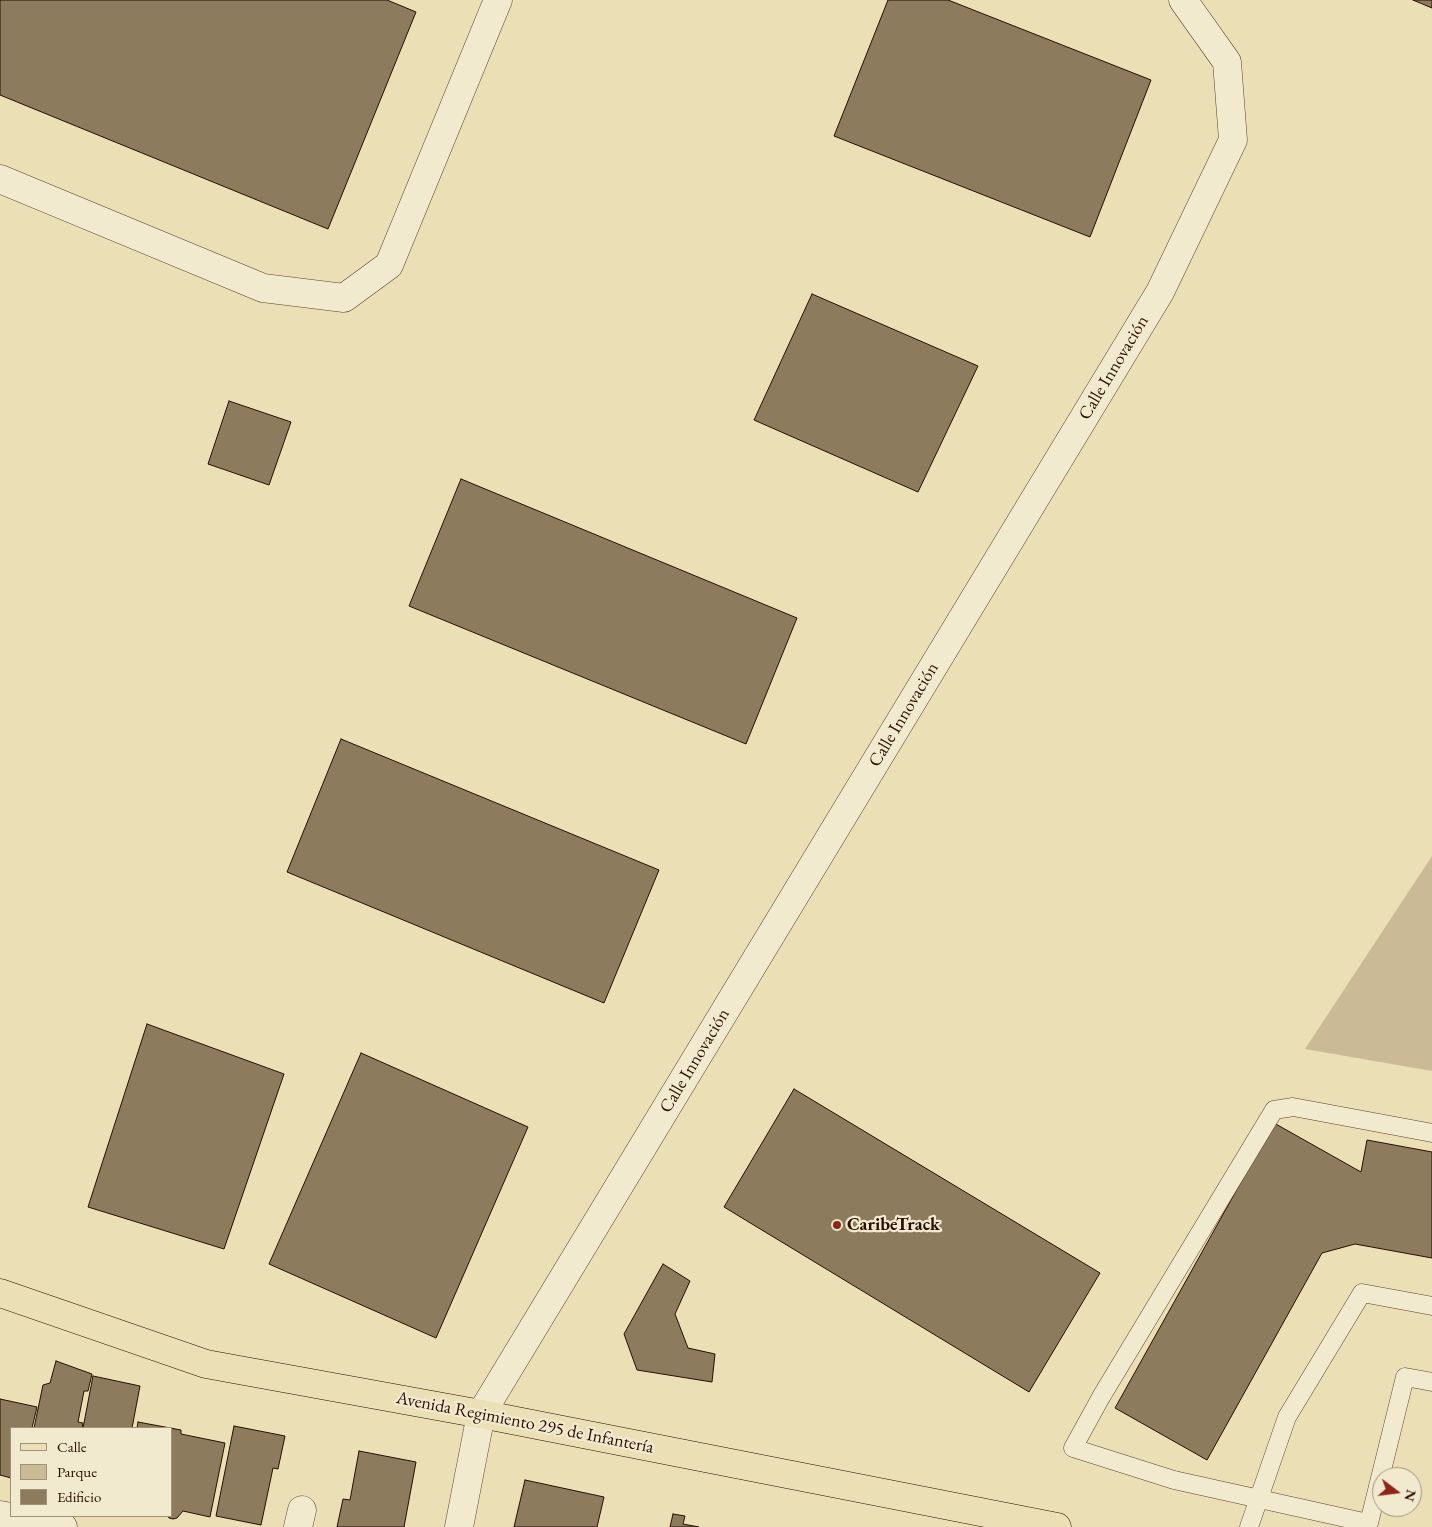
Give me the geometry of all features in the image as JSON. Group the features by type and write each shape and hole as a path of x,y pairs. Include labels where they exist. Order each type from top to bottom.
{"main road":[{"name":"Avenida Regimiento 295 de Infantería","path":"0,1293 206,1364 481,1414 1057,1527"}],"street":[{"path":"0,179 263,288 344,298 388,265 498,0"},
{"name":"Calle Innovación","path":"481,1414 1160,292 1233,140 1227,62 1183,0"},
{"path":"459,1527 481,1414"},
{"path":"10,1517 63,1527"}],"lane":[{"path":"1432,1132 1294,1107 1274,1110 1101,1397 1073,1448 1174,1480 1368,1525 1406,1377 1432,1382"},
{"path":"1249,1527 1287,1418 1362,1293 1432,1306"}],"green space":[{"path":"1432,856 1432,1071 1305,1049"}],"building":[{"path":"0,0 387,0 416,12 328,229 0,95"},
{"path":"888,0 948,0 1151,80 1090,237 834,136"},
{"path":"1413,0 1432,0 1432,8"},
{"path":"812,294 978,366 918,492 754,420"},
{"path":"229,401 291,422 269,485 208,464"},
{"path":"461,479 797,618 746,744 409,606"},
{"path":"341,739 659,870 604,1003 287,872"},
{"path":"147,1024 284,1074 224,1249 88,1207"},
{"path":"361,1053 528,1127 436,1338 269,1264"},
{"path":"794,1089 1100,1273 1029,1392 724,1207"},
{"path":"1274,1123 1361,1172 1367,1140 1432,1152 1432,1258 1355,1244 1322,1253 1207,1460 1115,1408"},
{"path":"663,1264 690,1281 675,1314 688,1348 715,1354 712,1382 637,1370 624,1334"},
{"path":"56,1361 92,1374 88,1391 84,1391 78,1422 83,1423 82,1427 34,1427 43,1385 50,1383"},
{"path":"93,1376 140,1386 132,1427 83,1427"},
{"path":"0,1399 37,1407 32,1427 10,1427 10,1478 0,1475"},
{"path":"138,1422 165,1427 137,1427"},
{"path":"234,1426 285,1436 278,1469 273,1468 261,1525 216,1516"},
{"path":"172,1428 181,1430 181,1434 225,1443 210,1517 183,1511 177,1518 169,1518 172,1517"},
{"path":"359,1451 416,1462 404,1527 337,1527 343,1499 350,1500"},
{"path":"525,1480 604,1497 597,1527 514,1527"},
{"path":"673,1514 685,1516 683,1524 699,1527 670,1527"}],"place":[{"name":"CaribeTrack","path":"837,1225"}]}
